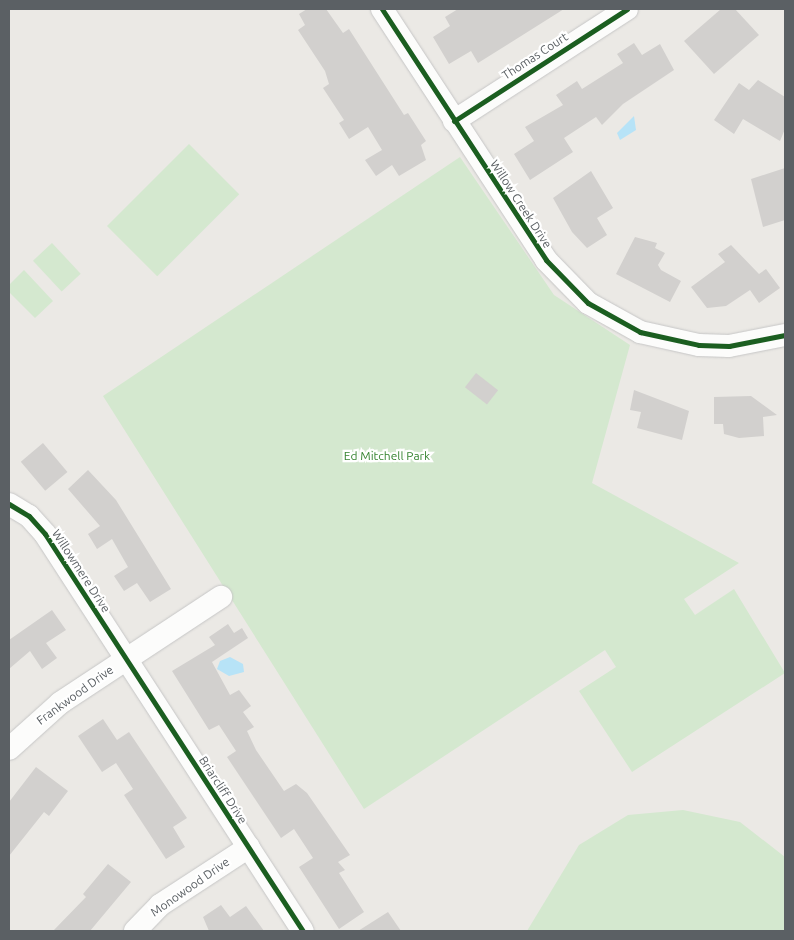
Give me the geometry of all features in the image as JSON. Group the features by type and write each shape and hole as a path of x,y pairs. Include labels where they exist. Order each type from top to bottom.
{"street":[{"name":"Willow Creek Drive","path":"382,9 546,260 588,303 640,332 699,345 738,345 785,335"},
{"name":"Thomas Court","path":"454,121 627,9"},
{"name":"Willowmere Drive","path":"9,504 29,516 46,534 126,659"},
{"name":"Frankwood Drive","path":"9,749 60,703 221,597"},
{"name":"Briarcliff Drive","path":"126,659 303,931"},
{"name":"Monowood Drive","path":"135,931 160,906 249,847"}],"green space":[{"path":"189,144 239,194 157,276 107,226"},
{"name":"Ed Mitchell Park","path":"460,157 554,295 630,345 592,483 739,563 684,599 695,615 734,589 785,673 632,772 579,691 616,667 605,650 364,809 103,396"},
{"path":"52,243 81,274 62,291 33,261"},
{"path":"24,270 53,301 35,318 9,292 9,285"},
{"path":"683,810 740,822 785,857 785,931 527,931 579,845 628,815"}],"water":[{"path":"634,116 636,130 620,140 617,133"},
{"path":"230,657 243,664 244,672 229,676 217,669 220,661"}],"building":[{"path":"307,9 326,9 343,33 349,29 404,115 408,113 426,141 421,145 426,160 399,176 392,165 376,176 365,160 382,150 368,127 349,139 339,123 344,120 323,88 329,84 325,71 298,30 305,25 299,14"},
{"path":"458,9 564,9 478,63 471,51 449,64 433,37 450,26 445,17"},
{"path":"721,9 735,9 759,35 714,74 684,41"},
{"path":"634,43 642,55 660,44 674,70 623,104 602,125 596,117 564,138 573,152 530,180 514,154 534,141 525,127 563,105 556,95 577,81 582,89 623,63 617,54"},
{"path":"758,80 785,97 785,129 780,141 743,119 734,134 714,120 739,83 749,90"},
{"path":"785,168 785,220 763,227 751,179"},
{"path":"591,171 613,208 597,218 607,235 587,248 572,232 553,198"},
{"path":"635,237 657,243 655,248 665,253 658,265 661,270 681,281 670,302 616,274"},
{"path":"731,245 759,274 766,269 780,288 759,303 750,290 726,306 707,308 691,287 725,262 718,254"},
{"path":"476,373 498,390 487,404 465,387"},
{"path":"634,390 689,411 682,440 637,428 641,412 630,410"},
{"path":"751,396 777,415 763,417 764,436 739,438 724,434 723,424 714,424 714,397"},
{"path":"43,443 67,472 45,491 21,462"},
{"path":"88,470 116,500 171,589 150,602 137,583 124,591 114,576 128,567 112,539 97,549 88,534 100,526 68,489"},
{"path":"52,610 66,630 46,643 57,658 42,669 30,651 9,669 9,640"},
{"path":"228,624 234,633 242,628 248,638 212,662 230,695 239,690 251,706 243,712 254,727 247,731 256,750 284,791 296,784 307,793 350,855 338,862 345,870 339,873 364,912 339,929 299,867 313,858 294,829 281,838 227,757 236,751 219,725 209,730 172,671 215,645 209,637"},
{"path":"103,719 117,740 129,732 187,818 173,827 185,847 166,859 124,795 133,789 116,763 102,772 78,736"},
{"path":"36,767 68,791 49,816 44,812 9,856 9,802"},
{"path":"108,864 131,882 90,931 53,931 86,897 83,894"},
{"path":"221,905 230,917 246,906 264,931 209,931 203,917"},
{"path":"388,912 401,931 358,931"}],"cycle path":[{"path":"382,9 546,260 588,303 640,332 699,345 729,346 785,335"},
{"path":"454,121 627,9"},
{"path":"9,504 29,516 45,534 303,931"}]}
